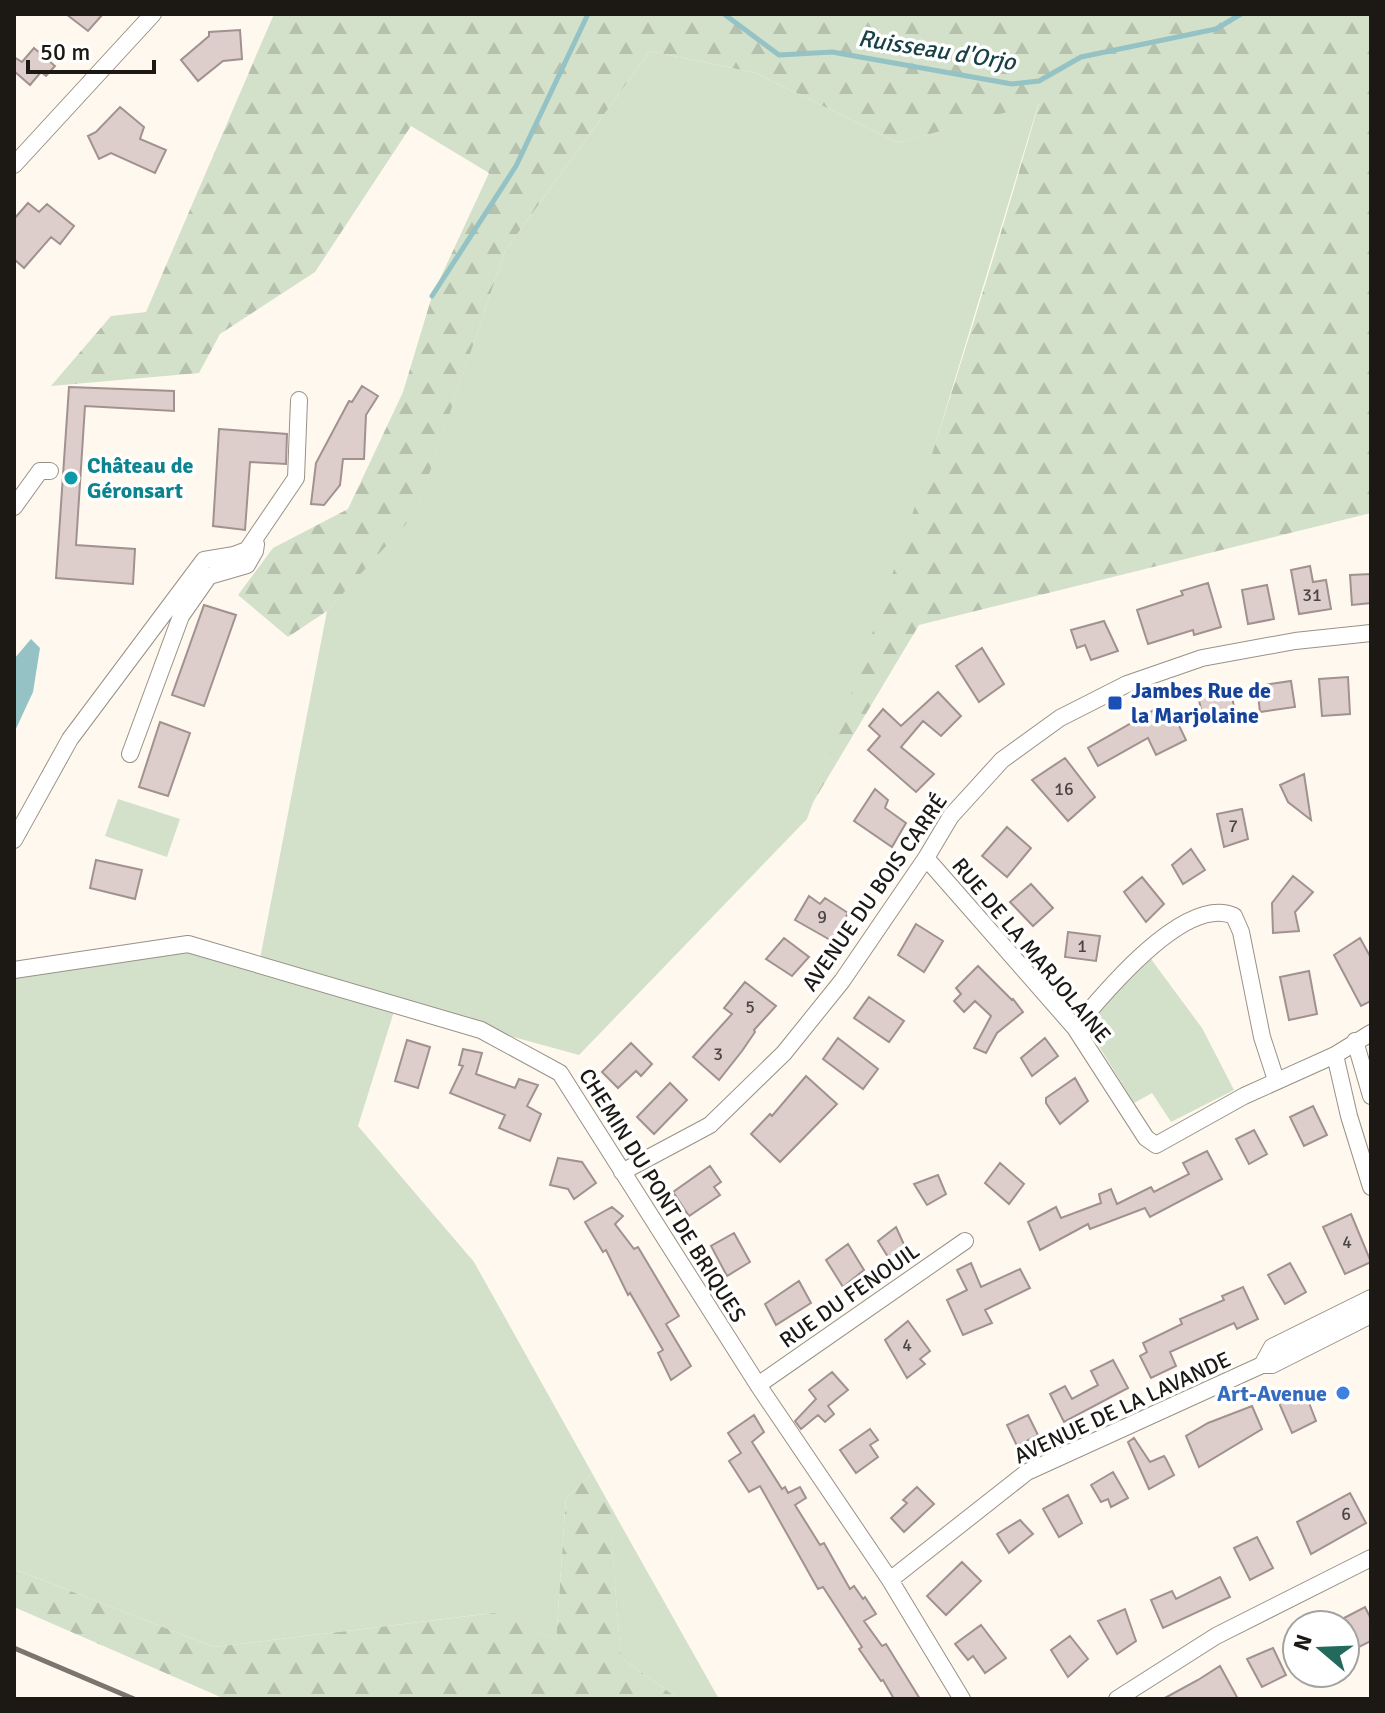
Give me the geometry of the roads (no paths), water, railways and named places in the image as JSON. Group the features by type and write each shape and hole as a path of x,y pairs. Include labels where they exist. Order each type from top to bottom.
{"street":[{"path":"14,165 153,14"},
{"path":"14,840 70,739 204,560 247,550 296,478 299,400"},
{"path":"14,507 40,471 50,471"},
{"path":"130,754 181,616 209,576 247,565 255,551 256,538"},
{"name":"AVENUE DU BOIS CARRÉ","path":"622,1172 710,1125 784,1053 842,981 951,816 1002,760 1060,718 1127,684 1202,658 1295,641 1371,633"},
{"name":"RUE DE LA MARJOLAINE","path":"926,858 1075,1028 1146,1138 1156,1145 1276,1080 1335,1055 1371,1033"},
{"path":"1075,1028 1144,951 1183,924 1210,912 1224,912 1234,916 1241,932 1262,1037 1276,1080"},
{"name":"CHEMIN DU PONT DE BRIQUES","path":"14,970 188,944 481,1030 560,1073 758,1385 890,1580 962,1699"},
{"path":"1355,1041 1371,1096"},
{"path":"1335,1055 1371,1187"},
{"name":"RUE DU FENOUIL","path":"758,1385 965,1241"},
{"name":"AVENUE DE LA LAVANDE","path":"1262,1365 1272,1347 1371,1298"},
{"name":"AVENUE DE LA LAVANDE","path":"890,1580 1027,1472 1262,1365 1272,1365 1371,1315"},
{"path":"1117,1699 1216,1636 1371,1558"}],"water":[{"path":"31,639 40,648 33,692 14,733 14,659"}],"waterway":[{"name":"Ruisseau d'Orjo","path":"432,296 516,166 588,14"},
{"name":"Ruisseau d'Orjo","path":"724,14 779,55 832,52 1012,84 1039,81 1081,57 1216,29 1241,14"}],"railway":[{"path":"14,1648 134,1699"}],"place":[{"name":"Château de Géronsart","path":"71,478"},
{"name":"Jambes Rue de la Marjolaine","path":"1115,703"},
{"name":"Art-Avenue","path":"1343,1393"}]}
